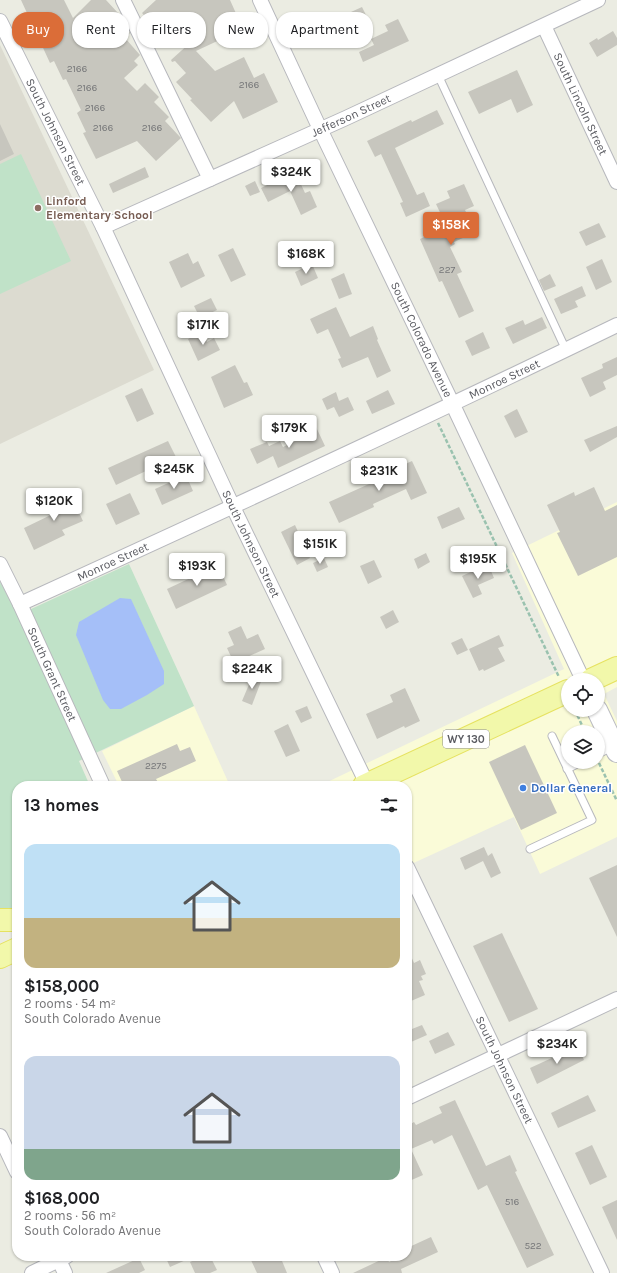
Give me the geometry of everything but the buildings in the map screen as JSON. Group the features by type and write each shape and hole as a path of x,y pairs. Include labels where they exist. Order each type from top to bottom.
{"main road":[{"path":"605,674 617,668"},
{"name":"WY 130","path":"378,781 561,694"},
{"path":"0,920 12,920"},
{"path":"0,957 12,951"}],"street":[{"path":"123,0 210,179"},
{"name":"South Colorado Avenue","path":"260,0 320,129 453,404 579,673"},
{"name":"Jefferson Street","path":"103,227 438,75 598,0"},
{"name":"South Johnson Street","path":"0,21 103,227 233,507 365,781"},
{"name":"South Lincoln Street","path":"544,26 617,182"},
{"name":"Monroe Street","path":"20,604 233,507 617,325"},
{"name":"South Grant Street","path":"0,564 20,604 100,781"},
{"path":"599,717 610,751"},
{"name":"South Johnson Street","path":"412,877 602,1273"},
{"path":"412,1096 617,999"},
{"path":"0,1136 12,1161"},
{"path":"32,1273 54,1261"},
{"path":"62,1261 65,1273"},
{"path":"326,1261 332,1273"}],"lane":[{"path":"438,75 566,350"},
{"path":"552,736 561,756"},
{"path":"530,849 592,820 567,769"}],"path":[{"path":"438,423 555,669"},
{"path":"602,769 617,801"}],"shaded area":[{"name":"Linford Elementary School","path":"0,45 154,370 0,444"},
{"path":"21,154 71,261 0,294 0,164"},
{"path":"617,502 617,687 605,693 605,673 561,673 561,717 605,717 605,696 617,721 617,837 540,874 514,817 412,864 412,781 329,781 564,669 512,553"},
{"path":"129,564 194,706 79,761 88,781 12,781 12,913 0,911 0,582 18,615"},
{"path":"194,706 228,781 117,781 102,751"}],"water":[{"path":"120,598 131,599 164,671 164,684 121,709 110,709 103,700 76,635 79,622"}],"place":[{"name":"Linford Elementary School","path":"38,208"},
{"name":"Dollar General","path":"523,788"}]}
